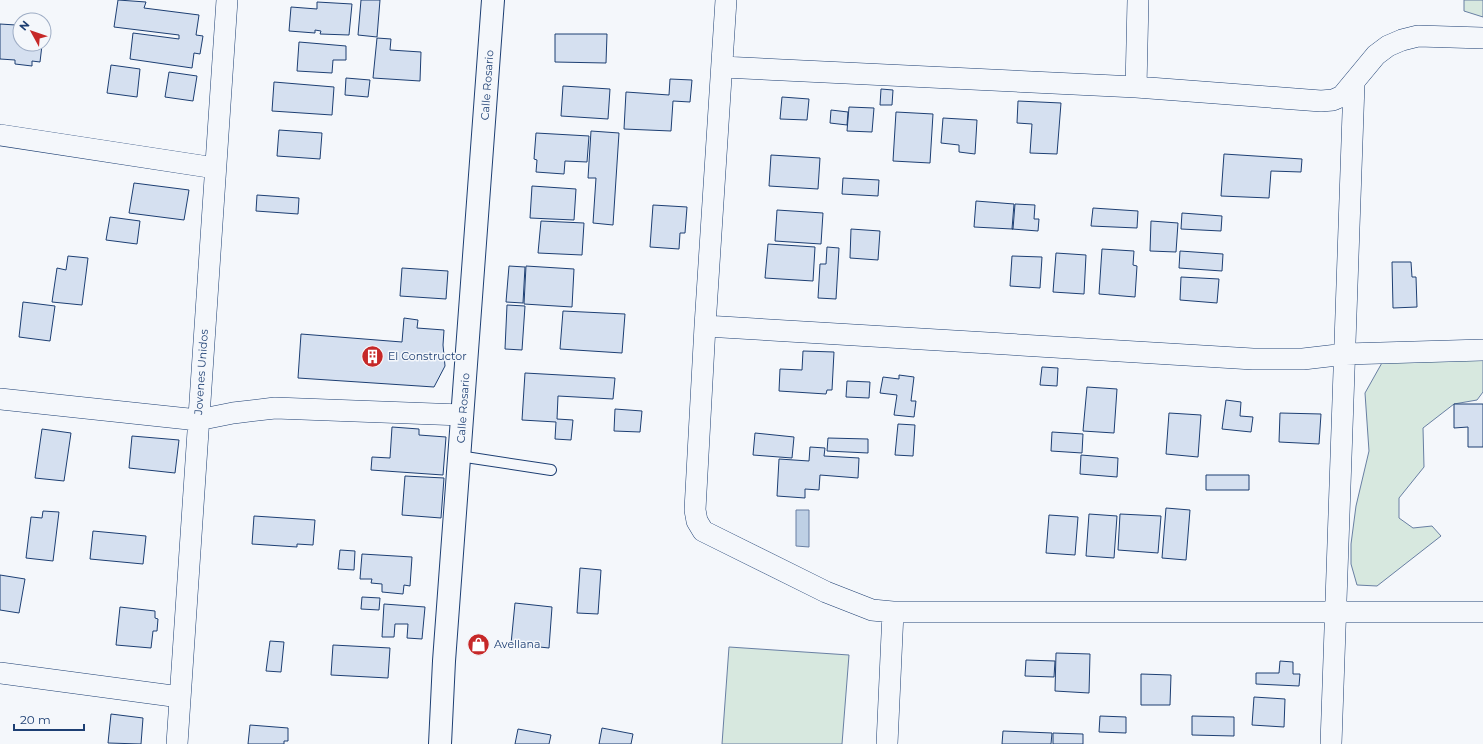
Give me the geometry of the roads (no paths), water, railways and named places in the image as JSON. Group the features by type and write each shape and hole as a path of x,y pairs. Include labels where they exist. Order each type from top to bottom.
{"main road":[{"name":"Calle Rosario","path":"440,744 459,456 493,0"}],"street":[{"name":"Jovenes Unidos","path":"177,744 227,0"},
{"path":"726,0 695,510 697,521 703,530 826,592 872,610 893,612 1483,612"},
{"path":"1136,87 1138,0"},
{"path":"722,67 1136,87 1321,102 1333,100 1342,96 1354,84 1376,55 1388,46 1402,40 1418,36 1483,38"},
{"path":"1331,744 1346,354 1354,84"},
{"path":"0,135 216,168"},
{"path":"705,326 1253,359 1303,359 1346,354 1483,350"},
{"path":"0,399 198,420 233,413 275,408 462,415"},
{"path":"887,744 893,612"},
{"path":"0,673 180,697"}],"lane":[{"path":"459,456 551,470"}],"water":[{"path":"796,510 809,510 809,547 796,546"}],"place":[{"name":"El Constructor","path":"372,356"},
{"name":"Avellana","path":"479,644"}]}
